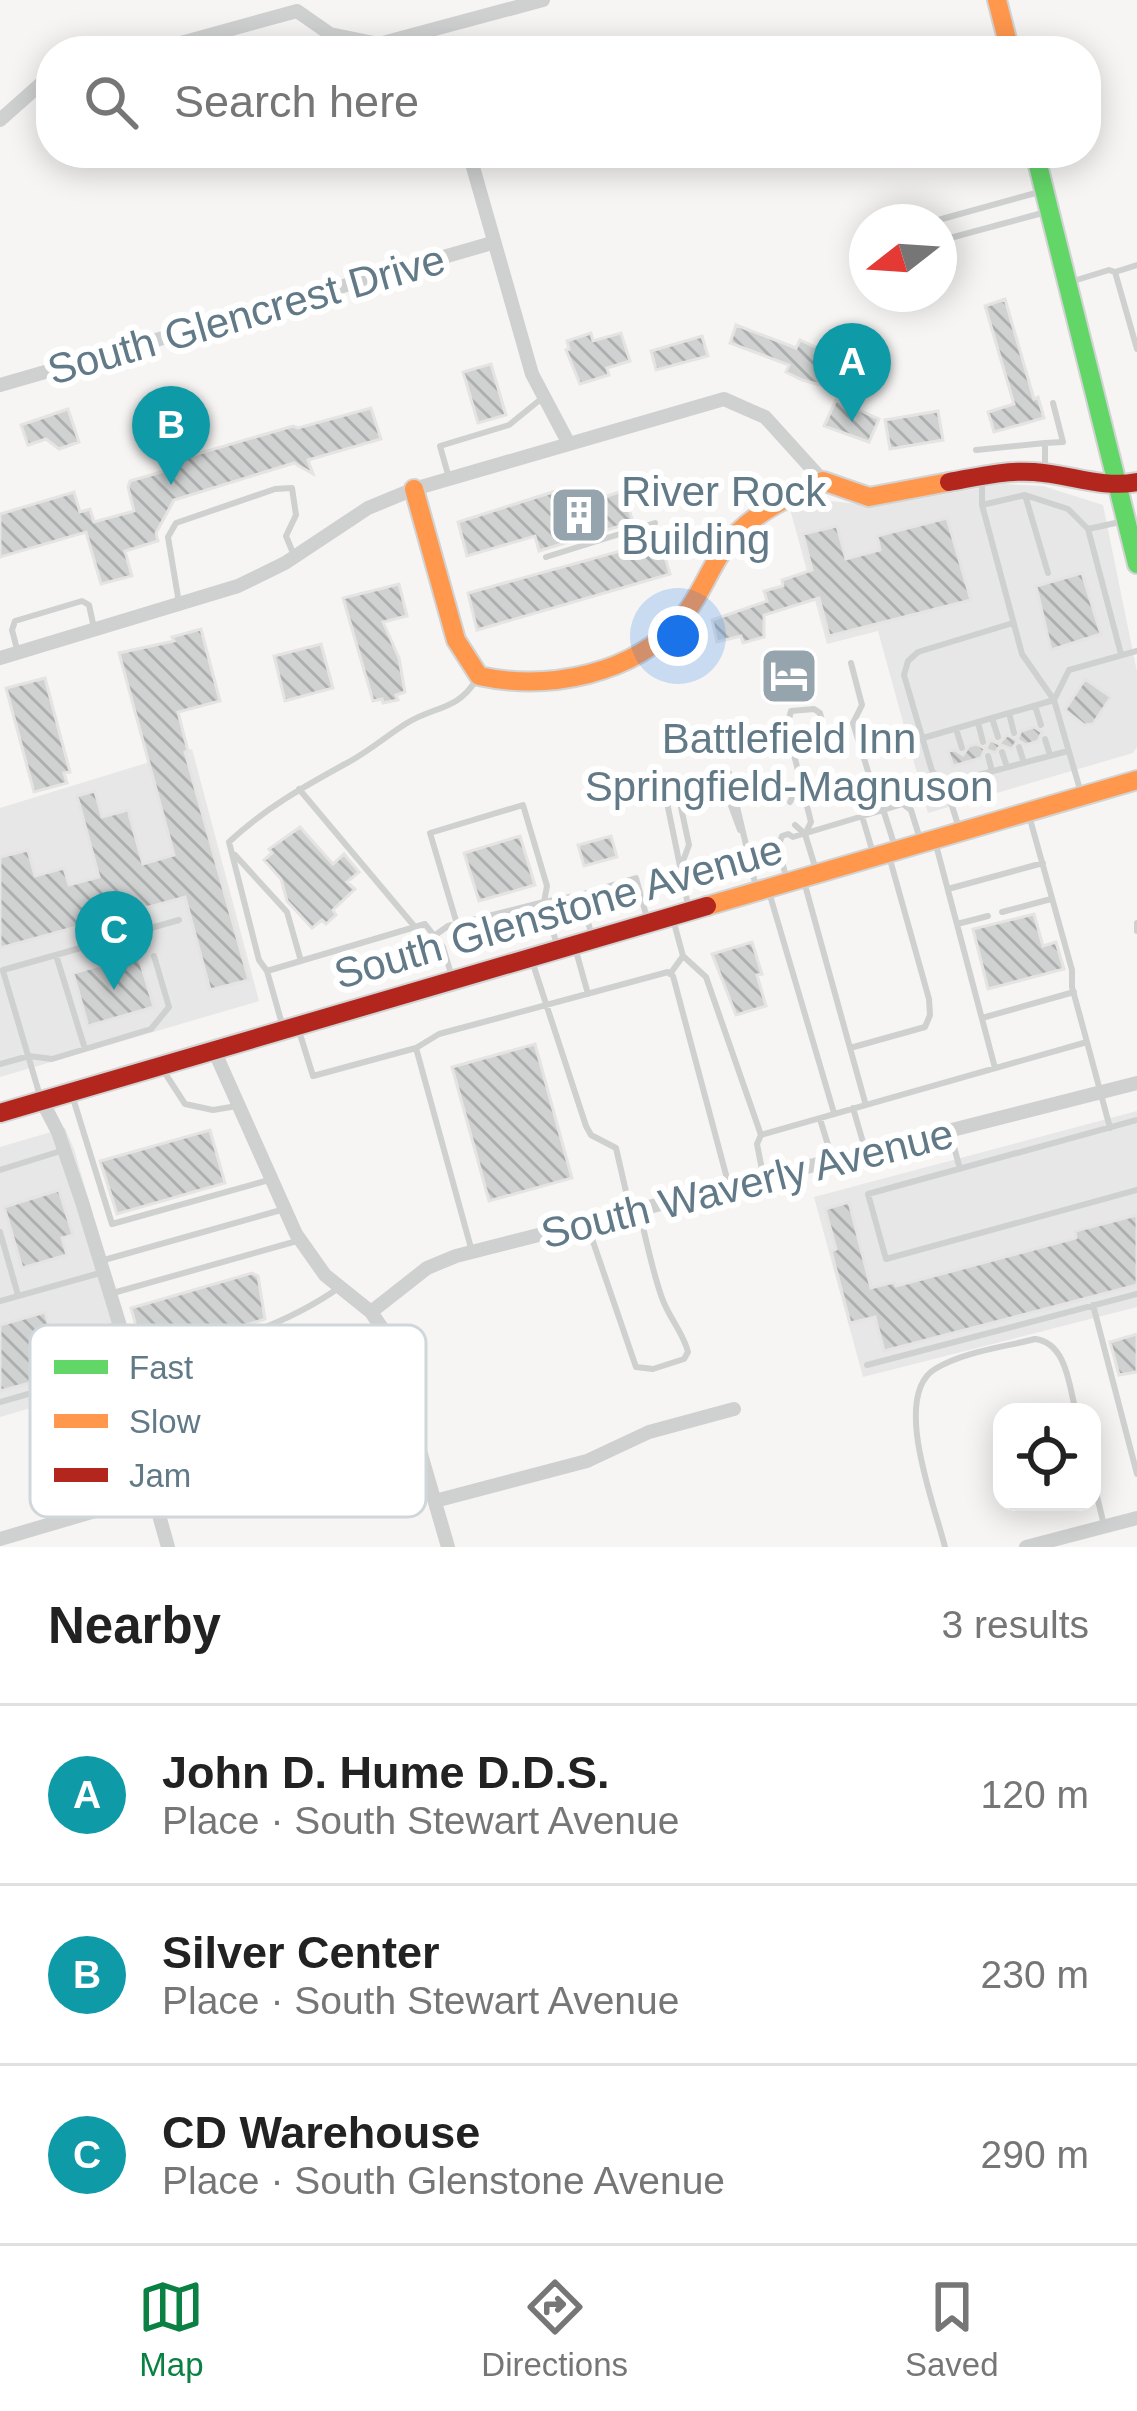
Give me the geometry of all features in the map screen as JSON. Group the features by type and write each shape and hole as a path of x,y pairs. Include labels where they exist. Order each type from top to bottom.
{"street":[{"path":"415,36 543,0"},
{"path":"997,0 1006,36"},
{"path":"199,36 295,5 330,34 340,36"},
{"path":"437,31 438,36"},
{"path":"0,120 36,88"},
{"path":"473,168 532,374 568,442"},
{"path":"1039,168 1067,283 1127,484 1126,521 1137,564"},
{"name":"South Glencrest Drive","path":"0,385 491,243"},
{"path":"0,658 238,586 295,556 368,508 414,489 724,399 765,417 823,481 869,497 1003,472 1127,484"},
{"path":"414,489 455,640 478,676 518,686 551,682 647,649 682,617 735,535 781,501 823,481"},
{"name":"South Glenstone Avenue","path":"0,1113 1137,780"},
{"path":"213,1048 300,1240 325,1275 371,1312 378,1325"},
{"name":"South Waverly Avenue","path":"371,1312 427,1268 472,1252 1137,1083"},
{"path":"42,1101 64,1150 119,1324"},
{"path":"435,1501 587,1461 649,1432 734,1409"},
{"path":"426,1468 448,1547"},
{"path":"0,1539 75,1517"},
{"path":"160,1517 168,1547"},
{"path":"1026,1547 1137,1518"}],"lane":[{"path":"957,217 1047,201"},
{"path":"957,237 1047,201"},
{"path":"1067,283 1137,265"},
{"path":"1115,272 1137,349"},
{"path":"449,478 440,446 509,425 544,397"},
{"path":"976,450 1063,442 1052,403"},
{"path":"1045,474 1046,443"},
{"path":"982,476 982,505 1022,654 1054,700 1082,796"},
{"path":"179,605 168,537 176,523 275,489 292,488 296,515 286,536 295,556"},
{"path":"982,505 1025,494 1068,509 1088,529 1120,654"},
{"path":"1025,494 1048,574"},
{"path":"1088,529 1126,521"},
{"path":"546,557 655,523"},
{"path":"18,652 15,621 82,601 88,605 94,630"},
{"path":"960,832 945,784 932,771 904,675 908,661 918,652 1013,623"},
{"path":"923,738 1054,700 1069,670 1137,651"},
{"path":"850,1048 925,1027 930,1015 886,853 881,810 853,723 862,704 851,664"},
{"path":"478,676 465,698 413,719 251,821 229,842 259,960 313,1076 416,1048 439,1034 670,974 683,956 682,865 665,793 729,773 742,833"},
{"path":"1035,706 1041,725"},
{"path":"786,882 811,822 794,757 788,718 791,711 814,709 820,713 826,736 794,757"},
{"path":"1009,713 1014,733"},
{"path":"992,718 998,737"},
{"path":"978,722 983,742"},
{"path":"956,729 962,748"},
{"path":"1045,739 1050,755"},
{"path":"1019,747 1024,763"},
{"path":"945,784 1069,750"},
{"path":"1002,752 1007,767"},
{"path":"988,756 992,772"},
{"path":"966,762 970,778"},
{"path":"790,802 801,781"},
{"path":"682,865 689,844 679,798 723,784 742,833 814,920 866,1103"},
{"path":"299,789 415,927"},
{"path":"457,924 430,833 523,805 547,886 544,902 575,943"},
{"path":"834,1113 779,841 788,834 793,838 908,806 947,890 995,1068"},
{"path":"1028,812 1111,1128"},
{"path":"862,816 886,853"},
{"path":"795,825 806,834"},
{"path":"232,853 287,912 301,961"},
{"path":"947,890 1042,863"},
{"path":"434,936 457,924 636,878 649,922"},
{"path":"580,896 575,943 588,994"},
{"path":"1002,912 1052,899"},
{"path":"957,924 988,916"},
{"path":"42,1101 1,970 179,920"},
{"path":"267,971 425,924 443,947 452,979"},
{"path":"56,955 85,1049"},
{"path":"0,1064 28,1056 52,1059 151,1029 169,1006 154,956"},
{"path":"531,956 586,1126 591,1135 616,1148 661,1297 683,1335 688,1352 684,1360 653,1369 636,1367 586,1223"},
{"path":"683,956 706,977 760,1135 764,1179"},
{"path":"670,974 730,1187"},
{"path":"982,1018 1074,992"},
{"path":"760,1135 1087,1042"},
{"path":"416,1048 472,1252"},
{"path":"160,1064 185,1104 213,1110 241,1106"},
{"path":"71,1092 112,1224 273,1179"},
{"path":"853,1108 866,1153"},
{"path":"819,1118 833,1161"},
{"path":"1137,1120 868,1195 886,1258 1137,1190"},
{"path":"950,1131 960,1169"},
{"path":"0,1170 64,1150"},
{"path":"0,1300 286,1208"},
{"path":"0,1232 19,1295"},
{"path":"110,1294 300,1240"},
{"path":"277,1325 307,1311 340,1287"},
{"path":"867,1365 1137,1294"},
{"path":"1093,1305 1137,1474"},
{"path":"945,1547 914,1421 917,1396 929,1372 1012,1345 1047,1340 1057,1350 1073,1403"},
{"path":"0,1402 30,1394"},
{"path":"1101,1511 1105,1527"}],"shaded area":[{"path":"1003,484 1043,486 1103,505 1137,672 1137,747 1133,753 928,813 878,631 827,644 790,509 819,500 878,506"},
{"path":"192,749 259,1001 0,1077 0,808"},
{"path":"1137,1111 1137,1307 863,1377 814,1197"},
{"path":"65,1128 124,1325 30,1325 30,1408 0,1417 0,1147"}],"building":[{"path":"1005,299 1044,418 994,432 988,412 1014,404 985,306"},
{"path":"736,325 796,348 800,340 817,348 815,353 841,367 832,388 802,380 786,372 789,365 730,343"},
{"path":"591,333 593,341 621,333 630,361 607,368 609,375 580,384 567,341"},
{"path":"702,336 708,356 656,370 651,351"},
{"path":"491,364 506,415 478,423 463,372"},
{"path":"836,400 879,419 869,442 824,426"},
{"path":"371,408 381,439 308,460 313,474 294,463 174,500 156,533 158,541 125,551 132,576 101,584 86,532 0,557 0,514 74,492 80,512 90,509 94,522 134,511 130,481 168,470 166,463"},
{"path":"68,409 79,442 59,449 46,439 28,445 21,425"},
{"path":"938,411 943,440 890,449 885,420"},
{"name":"River Rock Building","path":"556,491 575,506 623,491 633,522 539,551 535,536 467,556 458,522"},
{"path":"947,518 971,600 829,636 819,598 764,615 764,637 743,643 741,636 717,642 712,620 767,601 764,591 812,570 803,534 837,526 846,559 880,550 877,536"},
{"path":"660,540 670,574 477,630 468,593"},
{"path":"1082,573 1101,634 1051,650 1036,586"},
{"path":"399,584 407,616 383,622 399,658 405,692 396,695 398,700 383,703 382,699 373,701 343,598"},
{"path":"201,629 220,701 178,712 249,980 210,990 185,897 0,948 0,857 28,850 35,876 64,868 69,885 99,877 77,796 95,791 102,817 128,810 143,864 174,855 119,653 174,641 172,637"},
{"path":"321,644 333,688 285,701 274,656"},
{"path":"45,678 70,772 64,773 67,783 34,792 6,688"},
{"path":"1085,679 1111,697 1093,724 1084,725 1065,710"},
{"path":"1034,727 1042,732 1038,741 1026,745 1018,740 1012,749 1001,745 995,753 985,749 981,758 953,766 948,751 963,755 976,744 986,749 990,740 999,744 1007,735 1017,740 1021,731"},
{"path":"300,827 333,864 344,854 359,872 347,882 355,889 333,910 336,915 312,928 287,901 281,879 264,860 272,853 269,849"},
{"path":"520,836 535,885 479,901 464,853"},
{"path":"611,836 617,857 584,866 578,845"},
{"path":"1034,914 1043,946 1056,942 1064,969 988,989 973,929"},
{"path":"752,942 766,1006 736,1015 712,954"},
{"path":"138,954 154,1007 88,1026 73,973"},
{"path":"535,1044 572,1178 489,1201 452,1067"},
{"path":"210,1130 225,1183 117,1214 100,1161"},
{"path":"59,1190 73,1235 62,1238 67,1255 22,1268 4,1207"},
{"path":"849,1202 871,1288 894,1282 896,1286 1076,1238 1075,1231 1137,1215 1137,1285 884,1351 875,1317 850,1323 831,1251 836,1249 825,1209"},
{"path":"252,1273 258,1276 265,1319 247,1325 136,1325 131,1308"},
{"path":"45,1312 49,1325 30,1325 30,1383 0,1391 0,1325"},
{"path":"1137,1334 1137,1372 1119,1375 1110,1342"}],"traffic: fast":[{"path":"1039,168 1137,564"}],"traffic: slow":[{"path":"997,0 1006,36"},
{"path":"414,489 456,640 479,676 533,681 588,674 640,653 682,618 737,533 800,492 823,481 869,497 949,482"},
{"path":"707,906 1137,780"}],"traffic: jam":[{"path":"949,482 1023,472 1111,484 1137,482"},
{"path":"0,1113 707,906"}],"place":[{"name":"John D. Hume D.D.S.","path":"852,422"},
{"name":"Silver Center","path":"171,485"},
{"name":"River Rock Building","path":"579,515"},
{"name":"Battlefield Inn Springfield-Magnuson","path":"789,676"},
{"name":"CD Warehouse","path":"114,990"}]}
